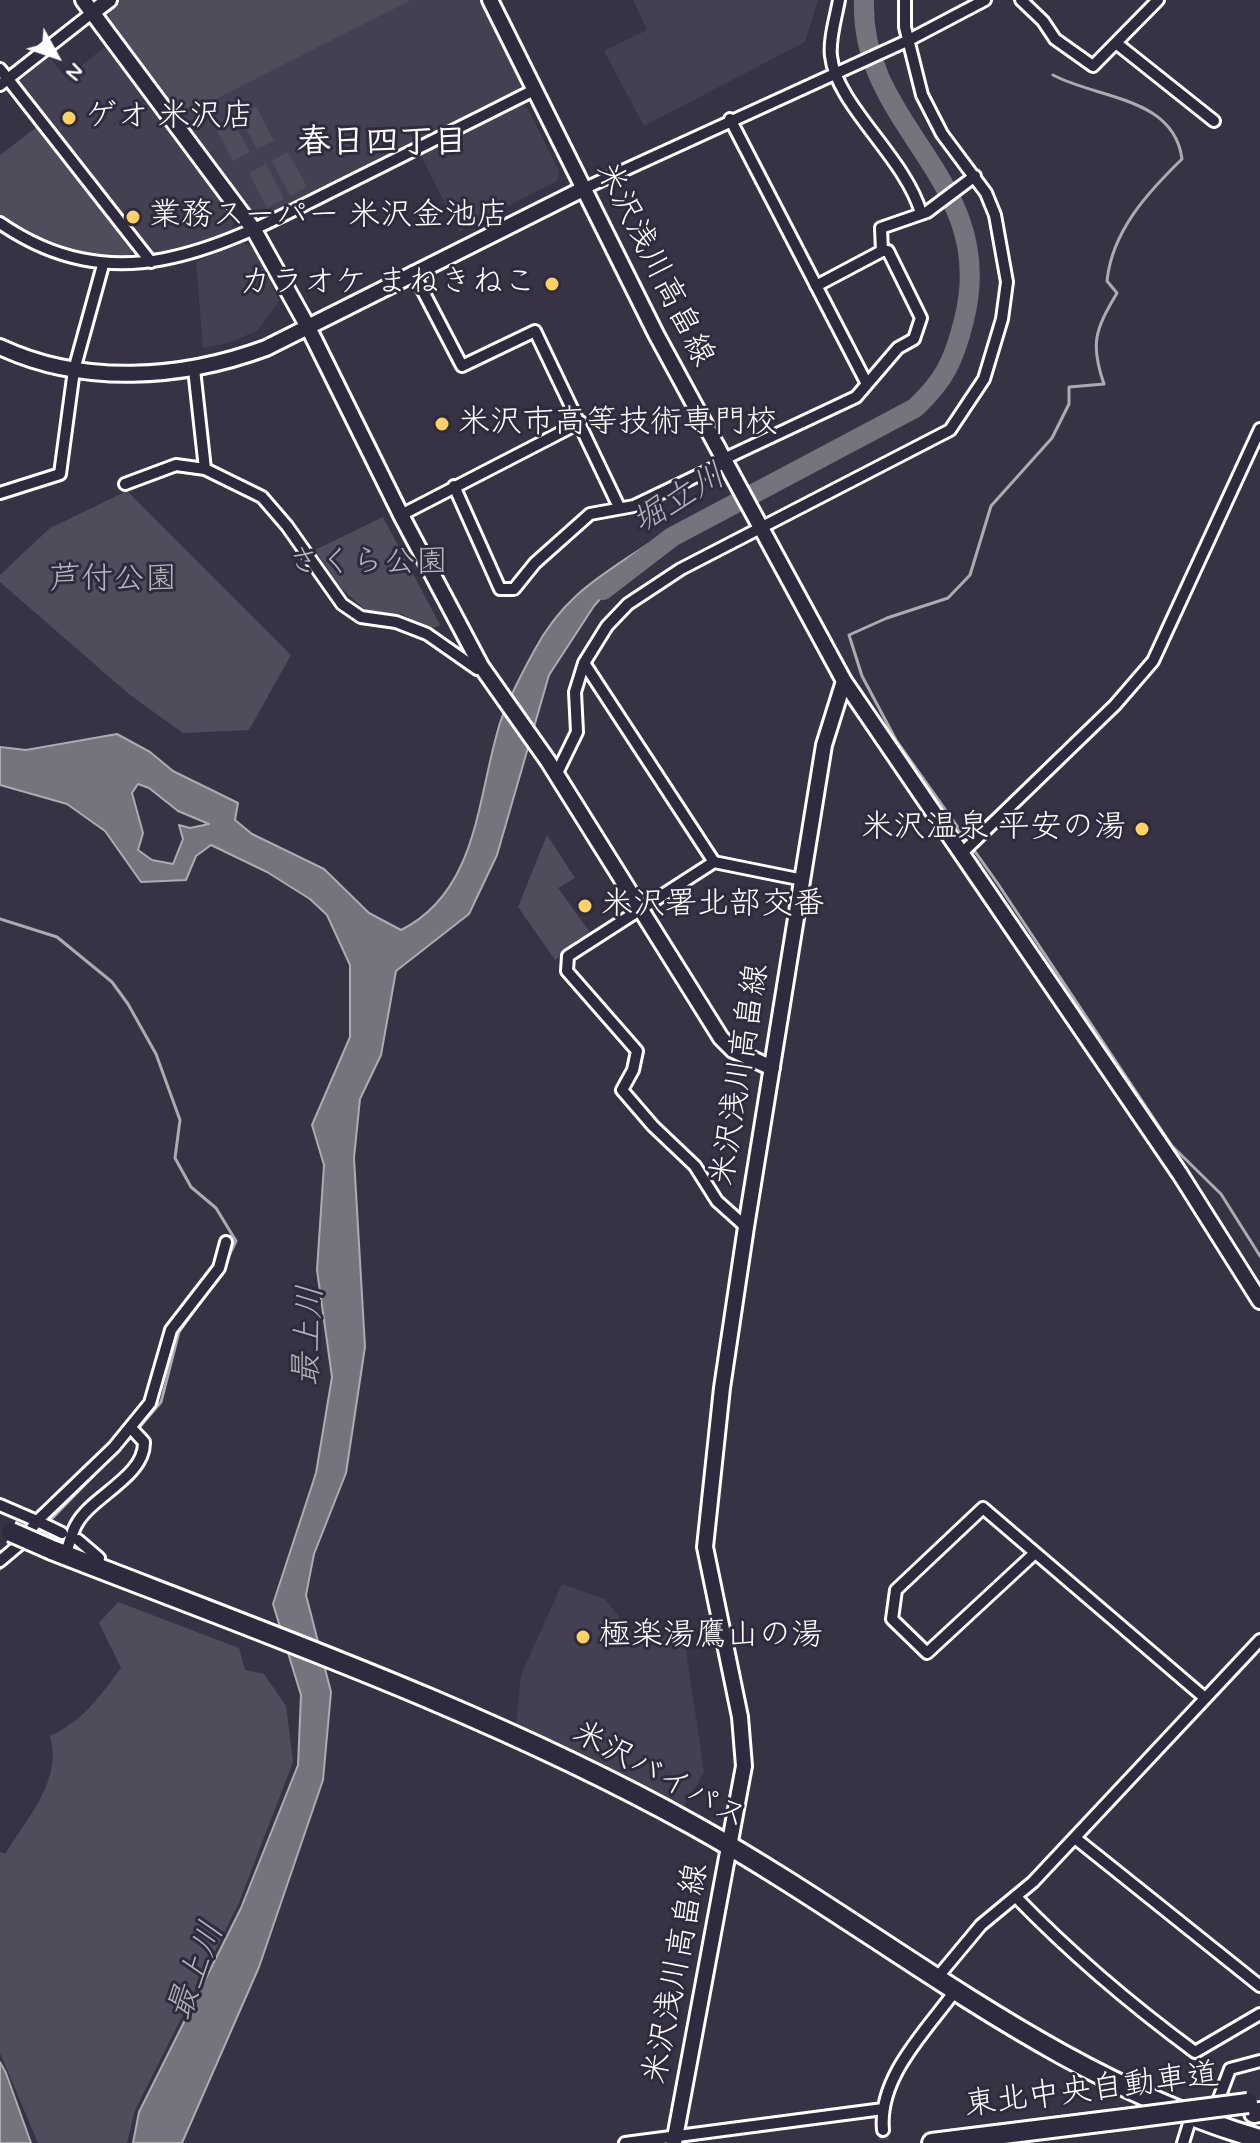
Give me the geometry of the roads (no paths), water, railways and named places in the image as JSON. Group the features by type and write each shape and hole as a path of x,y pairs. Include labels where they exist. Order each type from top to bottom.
{"highway":[{"name":"米沢バイパス","path":"15,1534 491,1724 616,1784 731,1847 955,1991 1123,2087 1191,2117 1260,2139"},
{"name":"東北中央自動車道","path":"932,2143 1135,2123 1256,2107"},
{"name":"東北中央自動車道","path":"1021,2143 1135,2123"}],"street":[{"path":"83,0 254,230 308,327 401,515 481,666 548,761 721,1038 733,1050 772,1068"},
{"path":"4,82 109,0"},
{"name":"米沢浅川高畠線","path":"490,0 583,189 844,681 824,745 722,1388 705,1547 742,1733 743,1780 674,2140"},
{"path":"839,0 831,54 835,74 866,124 896,161 924,212"},
{"path":"556,775 577,732 575,692 584,663 607,626 650,588 760,522 950,430 971,402 995,352 1007,282 995,215 975,176 942,134 922,95 909,40 905,0"},
{"path":"0,347 74,370 145,374 194,369 256,351 583,189 730,119 909,40 985,0"},
{"path":"1021,0 1043,21 1055,39 1093,66 1158,0"},
{"path":"1116,43 1214,121"},
{"path":"0,69 4,82 151,262"},
{"path":"0,223 40,248 103,265 188,256 254,230 534,90"},
{"path":"730,119 867,384"},
{"path":"882,251 881,228 924,212 975,176"},
{"path":"454,486 500,589 514,589 535,563 590,514 634,506 856,397 898,348 914,339 921,318 888,251 882,251 816,286"},
{"path":"0,493 60,474 74,370 103,265"},
{"path":"413,272 462,366 535,331 619,507"},
{"path":"194,369 205,469"},
{"path":"401,515 581,422"},
{"path":"963,852 1115,705 1153,661 1260,429"},
{"path":"125,484 176,465 205,469 262,497 287,526 342,604 361,617 396,622 427,634 477,669 481,666"},
{"path":"584,663 714,862"},
{"path":"844,681 963,852 1260,1301"},
{"path":"746,1227 717,1201 695,1166 653,1126 622,1090 633,1070 637,1051 567,971 568,956 714,862 803,880"},
{"path":"0,1561 15,1534 39,1522 135,1431 154,1395 171,1330 219,1268 226,1242"},
{"path":"58,1553 76,1523 130,1472 144,1451 135,1431"},
{"path":"0,1505 60,1531"},
{"path":"1035,1553 927,1653 892,1619 896,1590 983,1508 1205,1698"},
{"path":"78,1540 99,1558 102,1569"},
{"path":"936,1979 981,1925 1016,1897 1075,1838 1260,1640"},
{"path":"1075,1838 1260,1986"},
{"path":"1016,1897 1069,1953 1195,2052 1260,2014"},
{"path":"883,2130 883,2109 894,2074 955,1991"},
{"path":"1210,2123 1230,2069 1260,2061"},
{"path":"625,2143 674,2140 883,2109"},
{"path":"1183,2143 1191,2117"}],"waterway":[{"name":"堀立川","path":"603,590 672,537 915,408 934,388 952,358 964,320 970,271 963,229 947,191 883,84 868,45 864,0"},
{"path":"1053,75 1150,112 1165,123 1176,139 1182,159 1145,199 1116,245 1107,281 1117,293 1104,317 1096,347 1104,384 1069,387 1069,404 1052,438 991,506 970,575 948,598 887,618 849,635 862,676 896,740 998,884 1172,1146 1221,1194 1260,1256"},
{"path":"0,919 57,937 112,982 128,1004 156,1054 180,1120 175,1158 191,1187 216,1208 236,1241 224,1266"},
{"path":"138,1429 161,1402 179,1332 221,1273"},
{"path":"35,1536 133,1435"},
{"path":"0,1569 25,1548"}],"tunnel":[{"path":"883,2130 884,2143"}],"place":[{"name":"ゲオ 米沢店","path":"69,118"},
{"name":"業務スーパー 米沢金池店","path":"133,217"},
{"name":"カラオケ まねきねこ","path":"552,284"},
{"name":"米沢市高等技術専門校","path":"442,424"},
{"name":"米沢温泉 平安の湯","path":"1142,829"},
{"name":"米沢署北部交番","path":"585,906"},
{"name":"極楽湯鷹山の湯","path":"583,1637"}],"district":[{"name":"春日四丁目","path":"382,145"}],"park label":[{"name":"さくら公園","path":"368,564"},
{"name":"芦付公園","path":"113,581"}],"water label":[{"name":"最上川","path":"311,1336"},
{"name":"最上川","path":"198,1972"}]}
